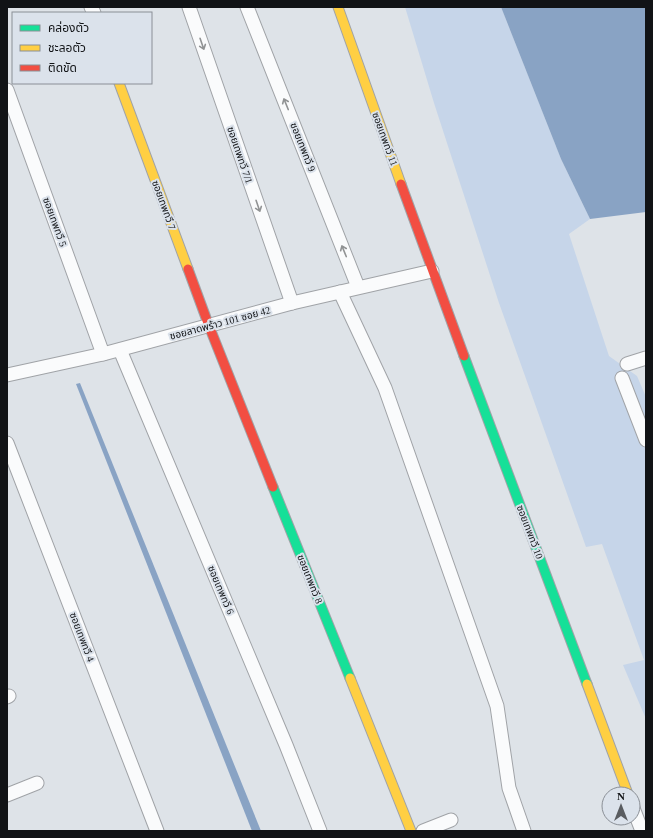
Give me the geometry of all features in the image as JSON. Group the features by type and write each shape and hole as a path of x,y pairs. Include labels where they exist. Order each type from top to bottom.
{"street":[{"name":"ซอยเทพทวี 7/1","path":"189,7 292,303"},
{"name":"ซอยเทพทวี 9","path":"247,7 358,287"},
{"name":"ซอยเทพทวี 11","path":"338,7 432,271"},
{"name":"ซอยเทพทวี 7","path":"119,84 209,326"},
{"name":"ซอยเทพทวี 5","path":"7,90 103,354"},
{"name":"ซอยลาดพร้าว 101 ซอย 42","path":"7,375 120,350 292,303 432,271"},
{"name":"ซอยเทพทวี 10","path":"432,271 625,786"},
{"path":"340,292 385,388 497,706 509,788 524,831"},
{"name":"ซอยเทพทวี 8","path":"209,326 411,831"},
{"name":"ซอยเทพทวี 6","path":"120,350 283,738 320,831"},
{"path":"627,364 646,358"},
{"path":"622,378 646,440"},
{"name":"ซอยเทพทวี 4","path":"7,443 157,831"},
{"path":"7,795 37,783"},
{"path":"423,831 451,820"}],"shaded area":[{"path":"405,7 501,7 561,159 590,219 569,234 609,356 637,376 646,397 646,719 623,665 644,660 602,544 586,547 499,303 434,103"}],"water":[{"path":"501,7 646,7 646,212 590,219 561,159"},
{"path":"80,383 261,831 252,831 76,384"}],"traffic: fast":[{"path":"464,356 587,684"},
{"path":"273,487 350,678"}],"traffic: slow":[{"path":"338,7 401,184"},
{"path":"119,84 188,269"},
{"path":"350,678 411,831"},
{"path":"587,684 625,786"}],"traffic: jam":[{"path":"401,184 464,356"},
{"path":"188,269 273,487"}]}
